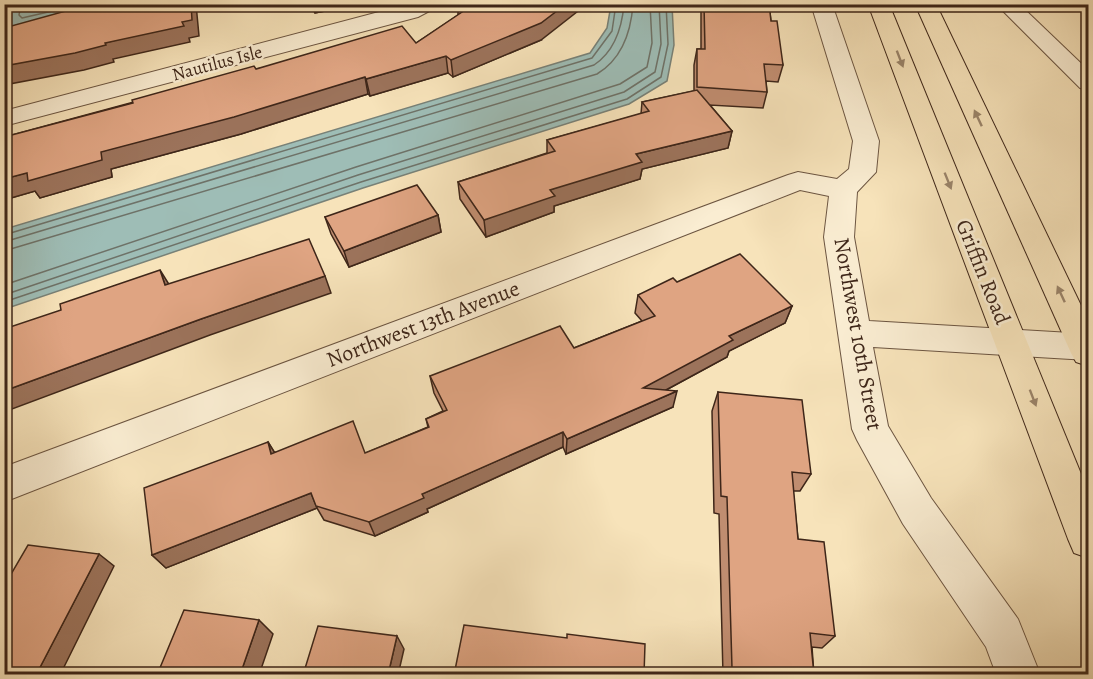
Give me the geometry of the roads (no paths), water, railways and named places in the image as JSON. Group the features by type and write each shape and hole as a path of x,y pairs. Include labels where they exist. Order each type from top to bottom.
{"main road":[{"name":"Griffin Road","path":"878,4 1089,539"},
{"path":"925,4 1088,349"}],"street":[{"name":"Nautilus Isle","path":"4,119 399,15 428,4"},
{"path":"821,4 866,141 862,172 843,189"},
{"path":"1006,4 1089,83"},
{"name":"Northwest 13th Avenue","path":"4,485 798,181 843,189"},
{"name":"Northwest 10th Street","path":"843,189 839,237 870,429 917,511 1003,634 1018,675"},
{"path":"855,333 1088,349"}],"water":[{"path":"20,4 143,5 5,36 4,8"},
{"path":"611,5 672,5 674,45 667,81 629,104 363,188 5,309 5,229 590,53 607,28"}]}
